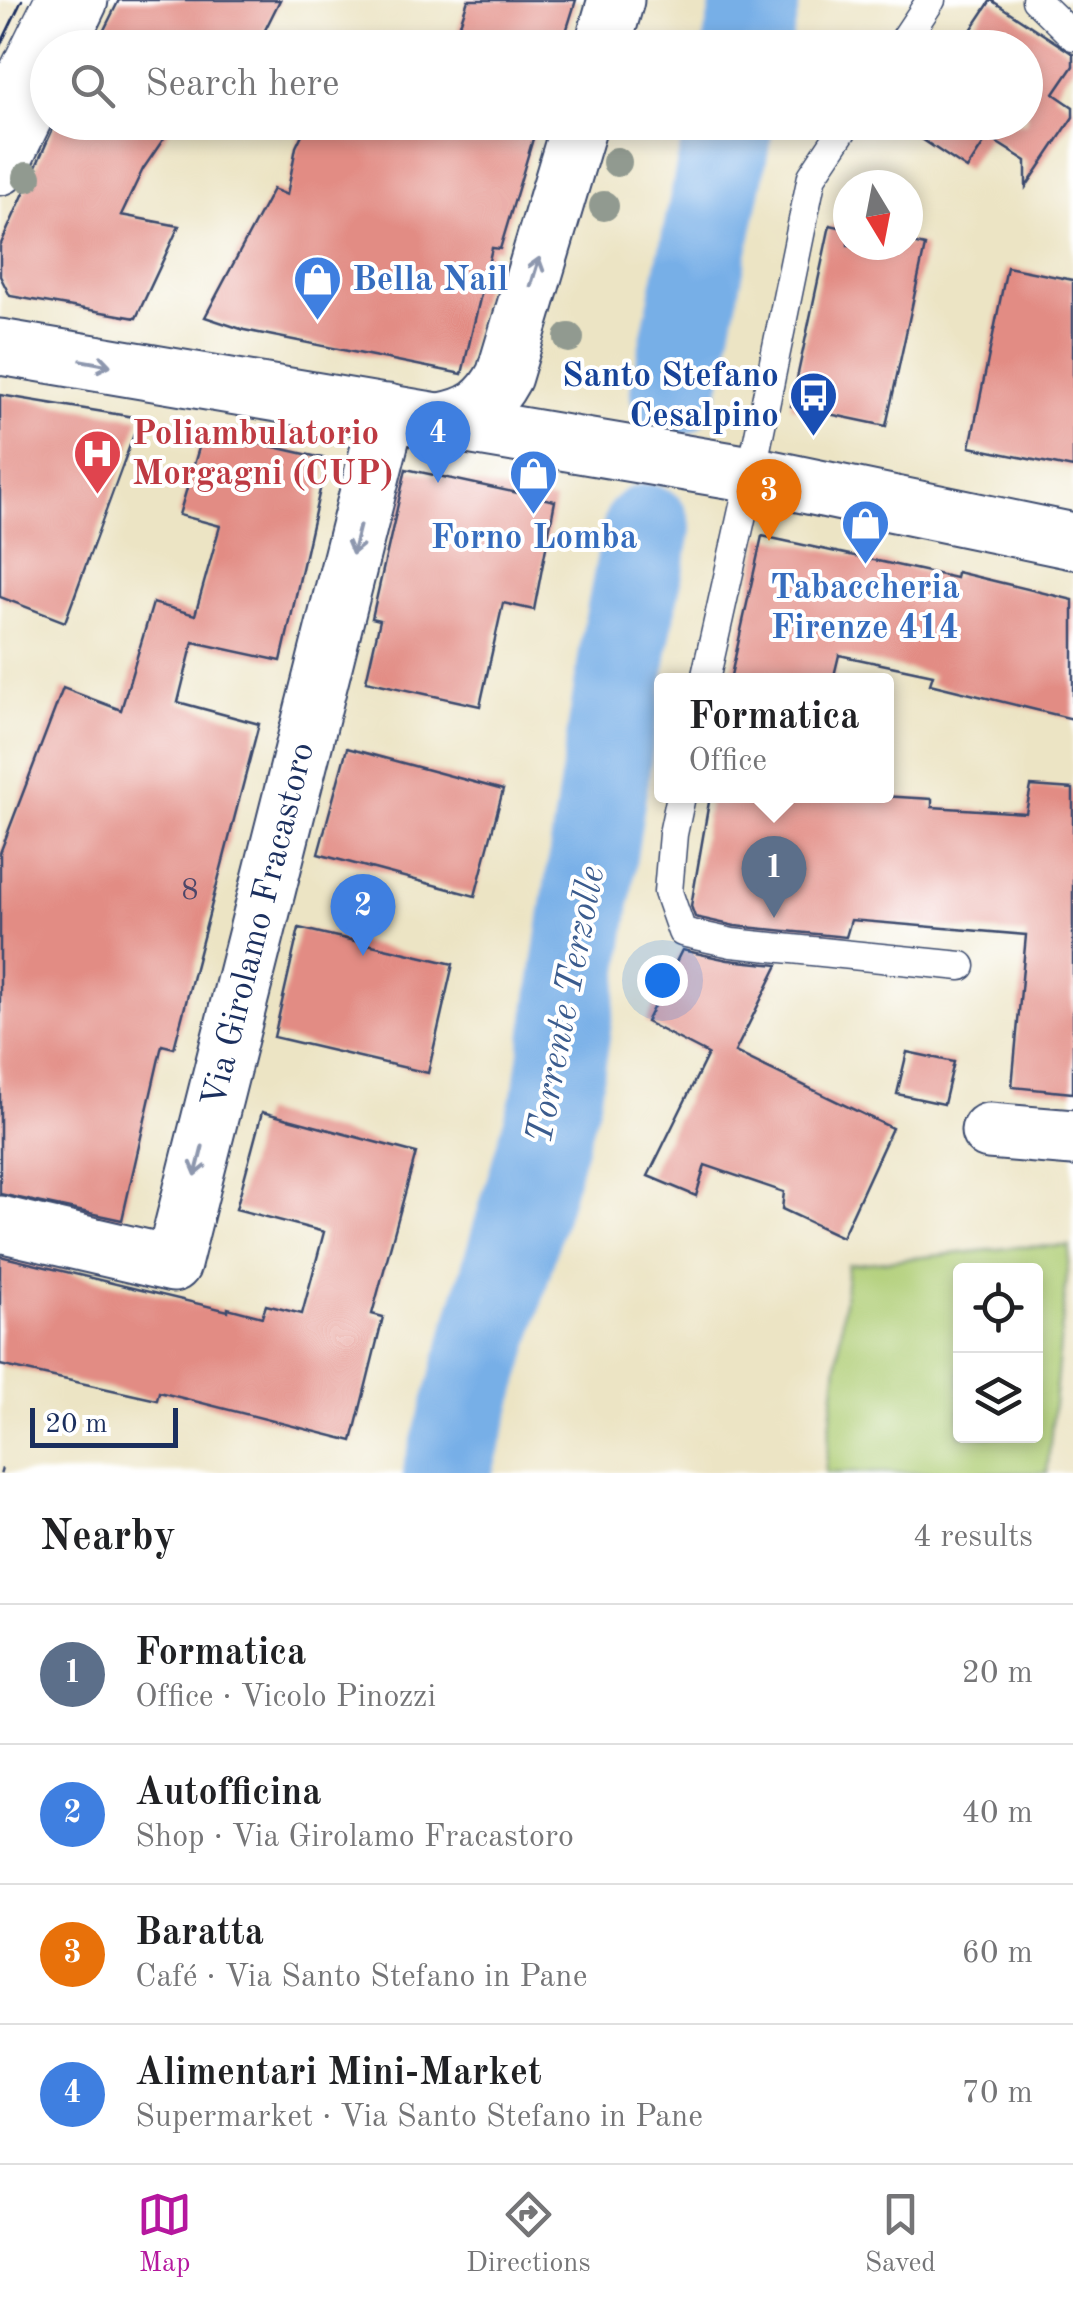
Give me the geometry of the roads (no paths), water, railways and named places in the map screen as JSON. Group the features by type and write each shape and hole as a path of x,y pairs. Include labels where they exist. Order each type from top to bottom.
{"street":[{"path":"66,30 80,0"},
{"path":"607,30 616,0"},
{"path":"0,166 30,105"},
{"path":"441,421 472,414 483,407 499,386 575,140"},
{"path":"0,347 742,472 1073,541"},
{"path":"507,365 507,395 513,406 536,430 574,442"},
{"name":"Via Girolamo Fracastoro","path":"0,1224 173,1264 388,412"},
{"path":"989,1130 1073,1138"}],"lane":[{"path":"33,30 48,0"},
{"path":"911,30 931,0"},
{"path":"1036,0 1073,36"},
{"path":"0,97 30,36"},
{"path":"706,673 742,472 812,176 836,140"},
{"path":"680,803 668,892 682,932 732,943 961,966"}],"waterway":[{"name":"Torrente Terzolle","path":"750,30 756,0"},
{"name":"Torrente Terzolle","path":"674,392 726,140"},
{"name":"Torrente Terzolle","path":"447,1473 557,1094 625,641 647,528"}],"tram line":[{"path":"0,46 22,0"}],"place":[{"name":"Bella Nail","path":"317,322"},
{"name":"Santo Stefano Cesalpino","path":"814,438"},
{"name":"Alimentari Mini-Market","path":"438,483"},
{"name":"Poliambulatorio Morgagni (CUP)","path":"97,496"},
{"name":"Forno Lomba","path":"534,516"},
{"name":"Baratta","path":"769,541"},
{"name":"Tabaccheria Firenze 414","path":"865,566"},
{"name":"Formatica","path":"774,918"},
{"name":"Autofficina","path":"363,956"}]}
